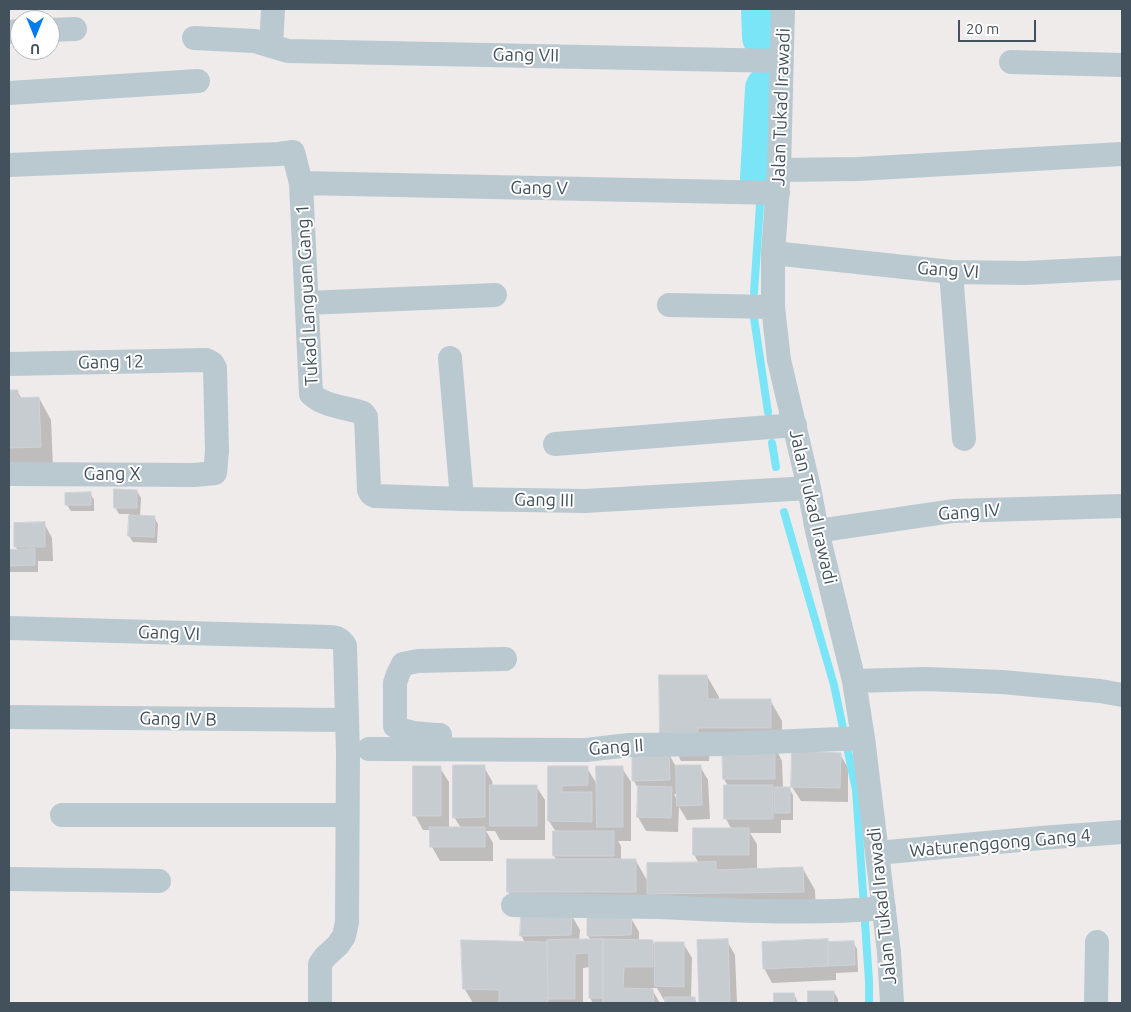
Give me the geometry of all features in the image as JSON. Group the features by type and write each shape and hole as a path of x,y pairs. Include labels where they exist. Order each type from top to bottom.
{"street":[{"path":"194,38 255,41 271,46 273,9"},
{"name":"Jalan Tukad Irawadi","path":"784,9 774,60 779,182 774,253 773,308 780,360 817,531 854,681 855,738 877,853 877,908 890,952 892,1003"},
{"path":"60,30 75,30"},
{"name":"Gang VII","path":"271,46 288,51 774,60"},
{"path":"1010,62 1122,65"},
{"path":"9,93 198,81"},
{"name":"Tukad Languan Gang 1","path":"9,165 293,152 301,183 311,394 318,400 328,404 353,410"},
{"name":"Gang V","path":"301,183 779,182 858,169 1122,154"},
{"name":"Gang VI","path":"774,253 951,272 1025,273 1122,268"},
{"path":"951,272 964,439"},
{"path":"307,303 495,296"},
{"path":"670,305 773,308"},
{"path":"450,358 462,499"},
{"name":"Gang 12","path":"9,364 206,360 212,363 215,368 216,377 216,473"},
{"name":"Gang III","path":"353,410 363,413 366,417 369,490 375,496 585,501 809,488"},
{"path":"555,444 795,425"},
{"name":"Gang X","path":"9,474 194,475 216,473"},
{"name":"Gang IV","path":"817,531 952,510 1122,506"},
{"name":"Gang VI","path":"9,628 336,637 345,646 347,720"},
{"path":"504,659 418,661 403,664 395,683 395,726 402,731 413,734 629,745"},
{"path":"854,681 926,679 1002,682 1100,691 1122,695"},
{"name":"Gang IV B","path":"9,717 347,720"},
{"path":"320,1003 320,964 344,936 347,922 347,720"},
{"name":"Gang II","path":"369,749 586,750 629,745 724,744 855,738"},
{"path":"62,815 347,815"},
{"name":"Waturenggong Gang 4","path":"877,853 1122,832"},
{"path":"9,879 159,881"},
{"path":"513,905 655,907 775,912 842,911 877,908"},
{"path":"1096,1003 1097,942"}],"building":[{"path":"9,390 18,390 18,398 39,397 41,447 9,448"},
{"path":"114,489 137,490 137,508 114,508"},
{"path":"91,492 91,505 65,505 65,493"},
{"path":"129,515 155,516 154,537 128,536"},
{"path":"45,522 45,547 14,547 14,523"},
{"path":"35,549 35,565 9,566 9,550"},
{"path":"659,675 707,675 708,699 771,699 771,728 698,728 698,739 660,735"},
{"path":"722,745 775,745 775,779 723,779"},
{"path":"792,751 841,753 840,788 791,787"},
{"path":"669,753 670,780 632,781 632,754"},
{"path":"453,765 485,765 485,817 453,818"},
{"path":"676,765 701,765 702,805 677,806"},
{"path":"413,766 441,766 441,816 413,816"},
{"path":"548,766 588,766 588,785 562,786 562,792 592,792 592,822 548,821"},
{"path":"596,766 623,766 623,827 597,827"},
{"path":"490,785 537,785 537,826 490,826"},
{"path":"724,785 773,785 773,819 724,819"},
{"path":"638,786 672,787 671,818 637,817"},
{"path":"775,787 790,787 790,813 775,813"},
{"path":"430,827 485,827 485,847 430,847"},
{"path":"693,828 749,828 749,855 693,855"},
{"path":"553,831 614,831 614,856 553,856"},
{"path":"507,859 636,859 636,892 507,892"},
{"path":"716,862 716,870 803,867 804,892 647,894 647,863"},
{"path":"521,915 572,915 571,935 520,936"},
{"path":"632,916 631,935 587,936 587,917"},
{"path":"603,939 653,940 653,967 624,967 623,988 653,989 654,1003 603,1003"},
{"path":"603,939 603,998 589,998 589,953 575,954 575,999 548,999 547,940"},
{"path":"728,939 730,1002 699,1002 697,940"},
{"path":"828,939 828,966 763,969 762,942"},
{"path":"461,940 547,942 548,1003 499,1003 499,990 463,989"},
{"path":"854,941 855,965 828,966 828,942"},
{"path":"655,942 684,942 684,987 655,986"},
{"path":"808,991 834,991 834,1003 808,1003"},
{"path":"774,993 794,993 795,1003 774,1003"},
{"path":"665,997 695,997 695,1003 665,1003"}],"waterway":[{"path":"764,9 765,37"},
{"path":"763,178 768,89"},
{"path":"754,292 760,205"},
{"path":"754,318 768,412"},
{"path":"772,443 776,467"},
{"path":"784,512 834,685 856,790 869,1003"}]}
